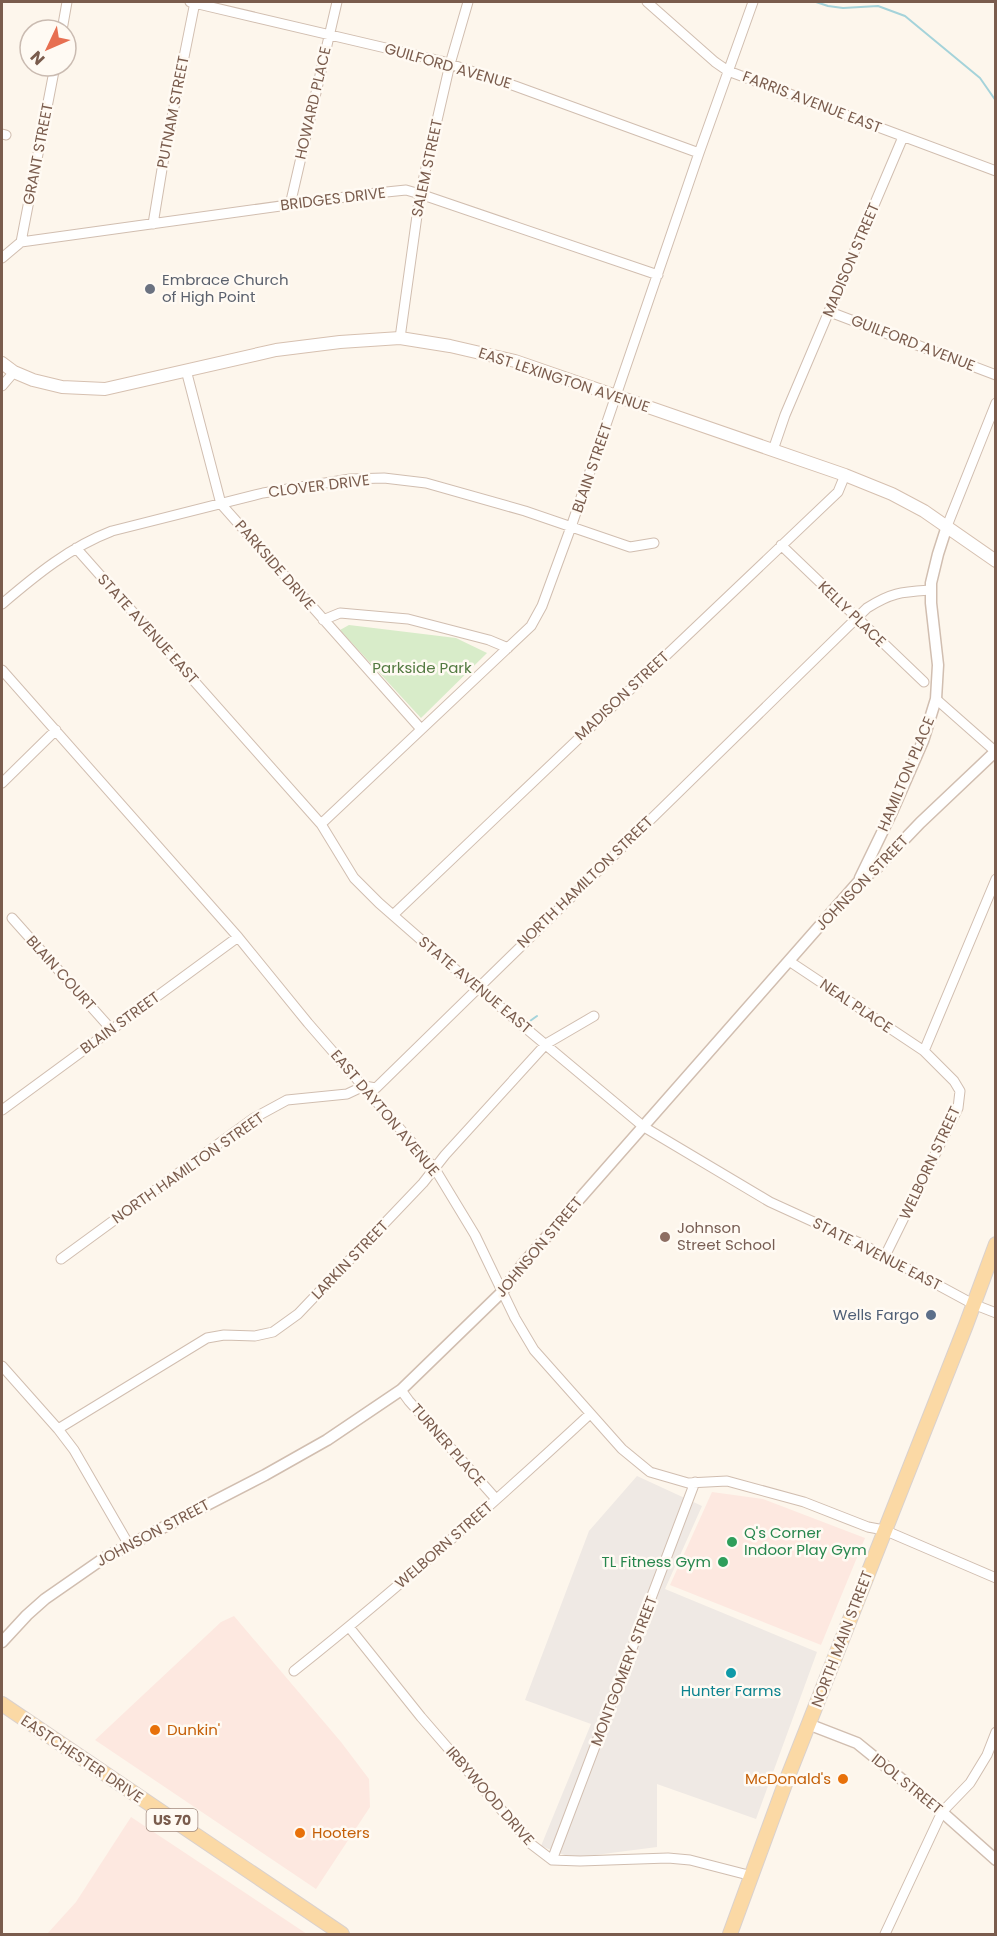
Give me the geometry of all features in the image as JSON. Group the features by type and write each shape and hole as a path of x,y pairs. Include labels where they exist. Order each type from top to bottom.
{"main road":[{"name":"EAST LEXINGTON AVENUE","path":"2,363 14,372 33,380 62,387 105,389 276,350 340,342 400,338 489,354 845,475 892,494 947,526 996,561"},
{"name":"NORTH MAIN STREET","path":"730,1935 808,1724 996,1245"},
{"name":"EASTCHESTER DRIVE","path":"2,1704 342,1935"}],"street":[{"path":"64,18 67,2"},
{"name":"GUILFORD AVENUE","path":"193,2 450,64 699,153"},
{"name":"PUTNAM STREET","path":"153,224 193,2"},
{"name":"HOWARD PLACE","path":"290,205 337,2"},
{"name":"SALEM STREET","path":"400,338 420,194 450,64 468,2"},
{"name":"FARRIS AVENUE EAST","path":"647,2 728,71 996,171"},
{"name":"BLAIN STREET","path":"321,824 531,627 542,606 572,527 699,153 753,2"},
{"name":"GRANT STREET","path":"21,242 53,78"},
{"name":"MADISON STREET","path":"773,450 785,415 903,137"},
{"name":"BRIDGES DRIVE","path":"21,242 406,190 658,275"},
{"path":"2,258 21,242"},
{"name":"GUILFORD AVENUE","path":"830,312 996,375"},
{"name":"PARKSIDE DRIVE","path":"186,370 221,504 421,729"},
{"path":"2,386 14,372"},
{"path":"931,590 938,554 947,526 996,403"},
{"name":"MADISON STREET","path":"393,915 837,492 845,475"},
{"name":"CLOVER DRIVE","path":"2,604 46,566 91,539 112,531 221,504 308,485 350,479 384,478 426,483 525,510 630,547 654,543"},
{"name":"KELLY PLACE","path":"781,545 924,682"},
{"name":"STATE AVENUE EAST","path":"76,548 321,824 354,878 443,959 644,1127 770,1202 885,1256 973,1304 996,1313"},
{"name":"NORTH HAMILTON STREET","path":"61,1259 255,1118 287,1100 347,1094 364,1086 376,1088 857,618 883,598 896,592 931,590"},
{"name":"HAMILTON PLACE","path":"859,881 923,741 936,699 938,665 930,603 931,590"},
{"path":"323,620 340,613 408,619 508,648"},
{"name":"EAST DAYTON AVENUE","path":"2,670 238,937 308,1023 435,1169 475,1235 502,1292 534,1350 622,1449 650,1472 688,1483 727,1481 804,1502 867,1527 884,1530 996,1578"},
{"path":"936,699 995,752"},
{"path":"2,783 56,730"},
{"name":"JOHNSON STREET","path":"2,1642 27,1615 70,1580 104,1558 265,1475 327,1440 401,1389 502,1292 529,1256 859,881 876,869 995,752"},
{"path":"892,812 890,833 900,844"},
{"path":"924,1051 996,879"},
{"name":"BLAIN COURT","path":"12,918 111,1029"},
{"name":"BLAIN STREET","path":"2,1108 238,937"},
{"name":"NEAL PLACE","path":"789,961 924,1051"},
{"name":"LARKIN STREET","path":"58,1429 207,1338 224,1335 255,1336 273,1332 289,1321 306,1306 435,1169 546,1044 594,1016"},
{"name":"WELBORN STREET","path":"885,1256 958,1108 960,1091 954,1081 924,1051"},
{"path":"2,1366 58,1429 89,1474 129,1545"},
{"name":"TURNER PLACE","path":"401,1389 496,1499"},
{"name":"WELBORN STREET","path":"294,1671 349,1627 590,1414"},
{"name":"MONTGOMERY STREET","path":"552,1860 695,1482"},
{"name":"IRBYWOOD DRIVE","path":"349,1627 421,1717 531,1844 552,1860"},
{"name":"IDOL STREET","path":"808,1724 856,1743 942,1812 996,1860"},
{"path":"885,1935 942,1812 970,1783 987,1755 996,1732"},
{"path":"552,1860 573,1862 668,1858 692,1861 752,1876"}],"shaded area":[{"path":"637,1476 702,1506 665,1589 817,1652 756,1819 657,1784 657,1847 572,1858 541,1846 591,1724 525,1700 589,1531"},
{"path":"712,1492 763,1499 865,1538 821,1645 670,1585"},
{"path":"234,1616 341,1742 369,1779 370,1807 316,1889 95,1740 221,1622"},
{"path":"131,1817 307,1934 47,1934 76,1902"}],"green space":[{"name":"Parkside Park","path":"349,625 456,638 487,653 421,718 340,630"}],"waterway":[{"path":"816,2 843,8 878,6 905,16 980,78 996,101"},
{"path":"530,1021 537,1016"}],"place":[{"name":"Embrace Church of High Point","path":"150,289"},
{"name":"Johnson Street School","path":"665,1237"},
{"name":"Wells Fargo","path":"931,1315"},
{"name":"Q's Corner Indoor Play Gym","path":"732,1542"},
{"name":"TL Fitness Gym","path":"723,1562"},
{"name":"Hunter Farms","path":"731,1673"},
{"name":"Dunkin'","path":"155,1730"},
{"name":"McDonald's","path":"843,1779"},
{"name":"Hooters","path":"300,1833"}]}
